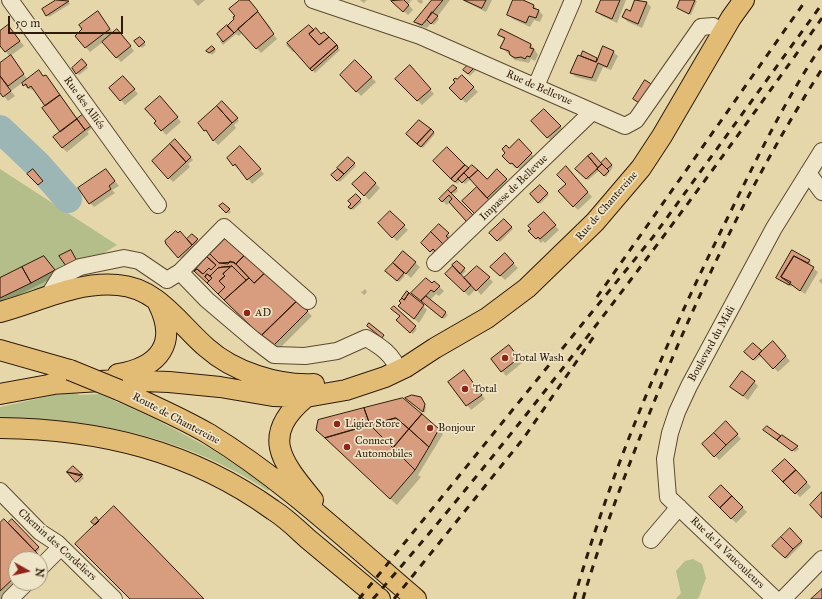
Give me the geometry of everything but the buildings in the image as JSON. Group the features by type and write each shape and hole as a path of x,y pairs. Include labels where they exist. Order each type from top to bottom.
{"main road":[{"name":"Rue de Chantereine","path":"727,25 738,0"},
{"name":"Rue de Chantereine","path":"397,366 434,348 487,318 527,288 595,222 637,174 662,136 727,25 744,0"},
{"path":"0,312 78,288 106,284 127,286 141,290 154,297 166,321 166,338 161,352 151,363 134,371 51,384 0,394"},
{"path":"158,303 174,315 216,355 231,365 281,382 298,385 318,384 397,366"},
{"name":"Route de Chantereine","path":"0,350 70,370 169,413 209,434 275,481 340,533 416,599"},
{"path":"51,384 117,380 169,382 220,387 273,396 306,397 346,390 385,378 397,366"},
{"path":"306,397 291,409 282,424 280,440 281,452 288,468 340,533"},
{"path":"0,428 49,430 111,438 150,448 215,474 274,510 380,599"}],"street":[{"name":"Rue des Alliés","path":"10,0 158,205"},
{"name":"Rue de Bellevue","path":"314,0 420,36 625,126 636,120 701,27 727,25"},
{"path":"536,86 573,0"},
{"name":"Impasse de Bellevue","path":"435,263 592,112"},
{"name":"Boulevard du Midi","path":"679,507 668,497 665,476 665,459 670,433 677,412 689,386 774,228 822,151"},
{"path":"808,173 822,192"},
{"path":"158,303 166,295 173,276 224,227 308,301"},
{"path":"47,298 60,277 80,267 124,258 139,261 173,276 207,300 253,340 274,355 305,356 337,351 366,338 380,347 397,366"},
{"name":"Chemin des Cordeliers","path":"0,491 40,532 61,547 114,599"},
{"path":"651,540 679,507"},
{"name":"Rue de la Vaucouleurs","path":"679,507 775,599"},
{"path":"48,560 61,547"},
{"path":"783,599 820,565"},
{"path":"10,599 18,591"}],"green space":[{"path":"0,169 117,245 0,316"},
{"path":"75,393 80,395 99,394 153,418 213,450 270,487 268,491 249,479 207,458 140,434 117,429 71,423 0,419 0,407 54,395"},
{"path":"693,559 702,564 706,578 699,597 697,599 676,599 681,593 676,571 685,561"}],"waterway":[{"path":"0,129 38,165 68,199"}],"railway":[{"path":"597,297 806,0"},
{"path":"359,599 653,237 822,4"},
{"path":"373,599 491,458 605,314 715,167 822,18"},
{"path":"574,599 605,502 623,453 683,311 704,265 772,130 808,66 822,45"},
{"path":"583,599 597,553 622,485 666,372 686,327 749,195 796,110 822,69"},
{"path":"394,599 523,439 597,332"}],"place":[{"name":"AD","path":"247,313"},
{"name":"Total Wash","path":"505,358"},
{"name":"Total","path":"465,389"},
{"name":"Ligier Store","path":"337,424"},
{"name":"Bonjour","path":"430,428"},
{"name":"Connect Automobiles","path":"347,447"}]}
